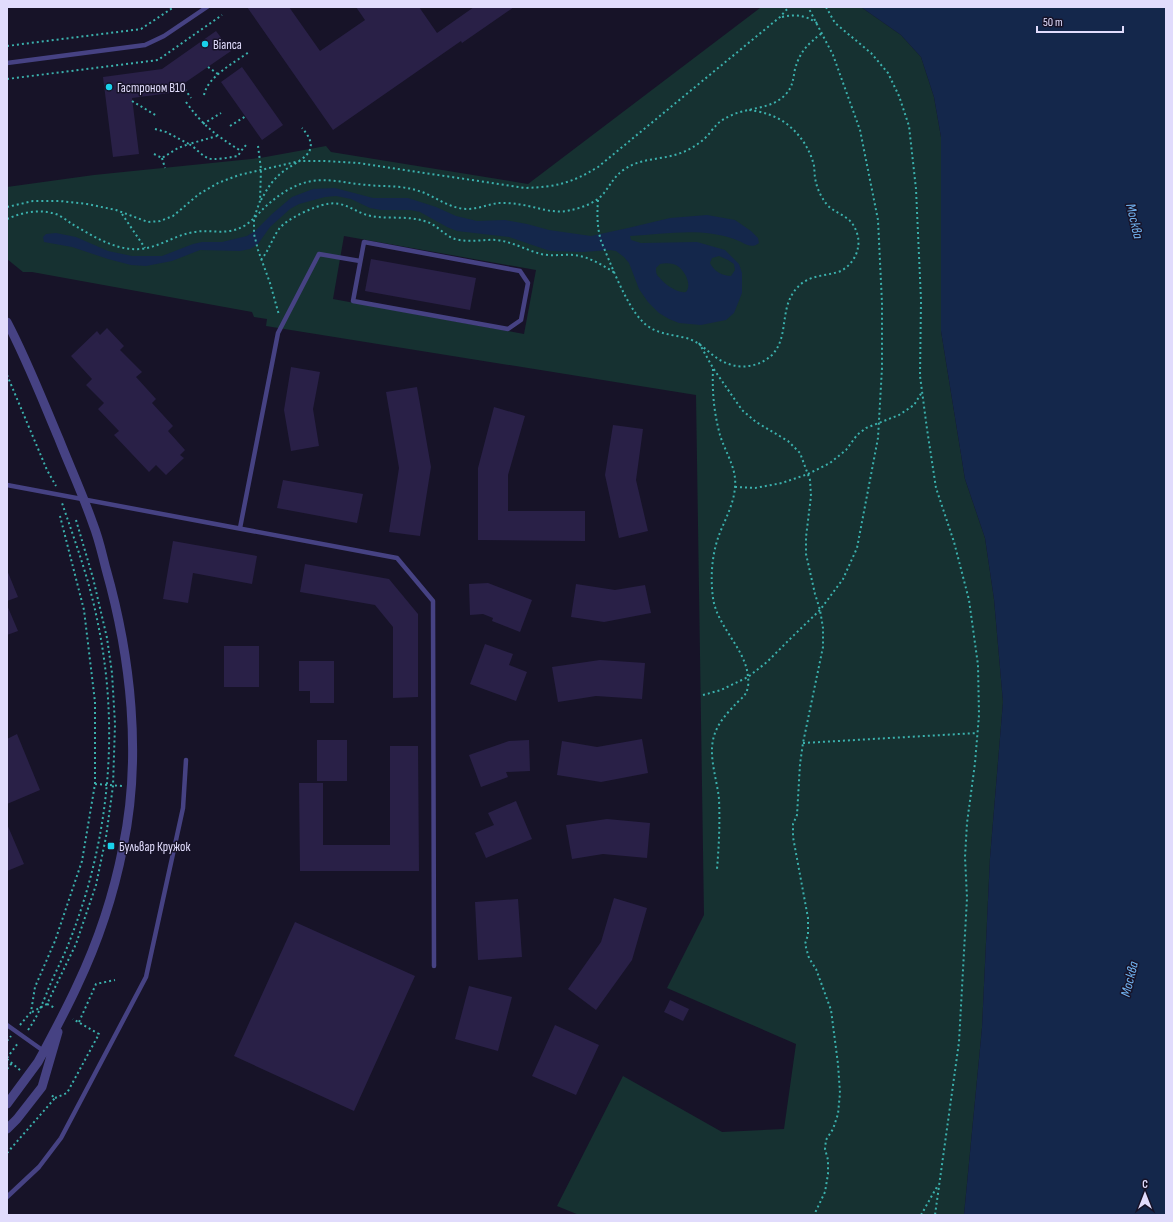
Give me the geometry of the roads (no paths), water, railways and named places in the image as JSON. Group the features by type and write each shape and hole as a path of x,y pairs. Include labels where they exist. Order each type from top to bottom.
{"street":[{"path":"7,322 29,367 94,526 113,592 124,646 131,698 132,744 131,786 123,846 107,907 77,987 63,1013 47,1054 42,1087 7,1130"},
{"path":"7,1104 38,1062 47,1054"}],"lane":[{"path":"7,63 145,45 164,36 207,7"},
{"path":"364,242 520,271 528,283 521,320 508,329 353,301 360,261 364,242"},
{"path":"240,528 278,333 319,254 360,261"},
{"path":"7,485 398,558 433,601 434,966"},
{"path":"7,1197 39,1167 61,1138 146,977 184,808 186,760"},
{"path":"7,1025 47,1054"}],"water":[{"name":"Москва","path":"861,7 1166,7 1166,1215 964,1215 982,1028 990,858 1003,702 994,599 985,538 965,479 941,331 941,137 934,97 921,57 901,35"},
{"path":"335,188 373,198 408,198 436,207 456,216 477,221 505,220 549,230 591,236 670,218 707,215 735,220 751,231 758,238 759,243 750,246 721,235 696,232 630,236 631,240 641,243 697,242 725,250 739,264 742,273 742,293 734,313 726,320 701,325 679,323 659,313 648,302 639,289 629,263 616,251 550,251 509,237 457,231 420,212 370,208 351,199 336,196 325,197 299,204 290,209 270,227 258,244 250,249 240,251 200,250 172,261 146,266 131,265 72,247 44,242 43,237 46,234 56,233 76,237 108,251 132,256 162,256 193,244 202,242 222,242 247,236 255,231 292,197 313,189","holes":["719,256 734,264 735,270 731,276 721,274 716,271 710,263 712,258","665,263 677,265 680,268 688,280 688,289 686,292 675,290 661,280 657,275 656,270 660,264"]}],"place":[{"name":"Bianca","path":"205,44"},
{"name":"Гастроном B10","path":"109,87"},
{"name":"Бульвар Кружок","path":"111,846"}]}
